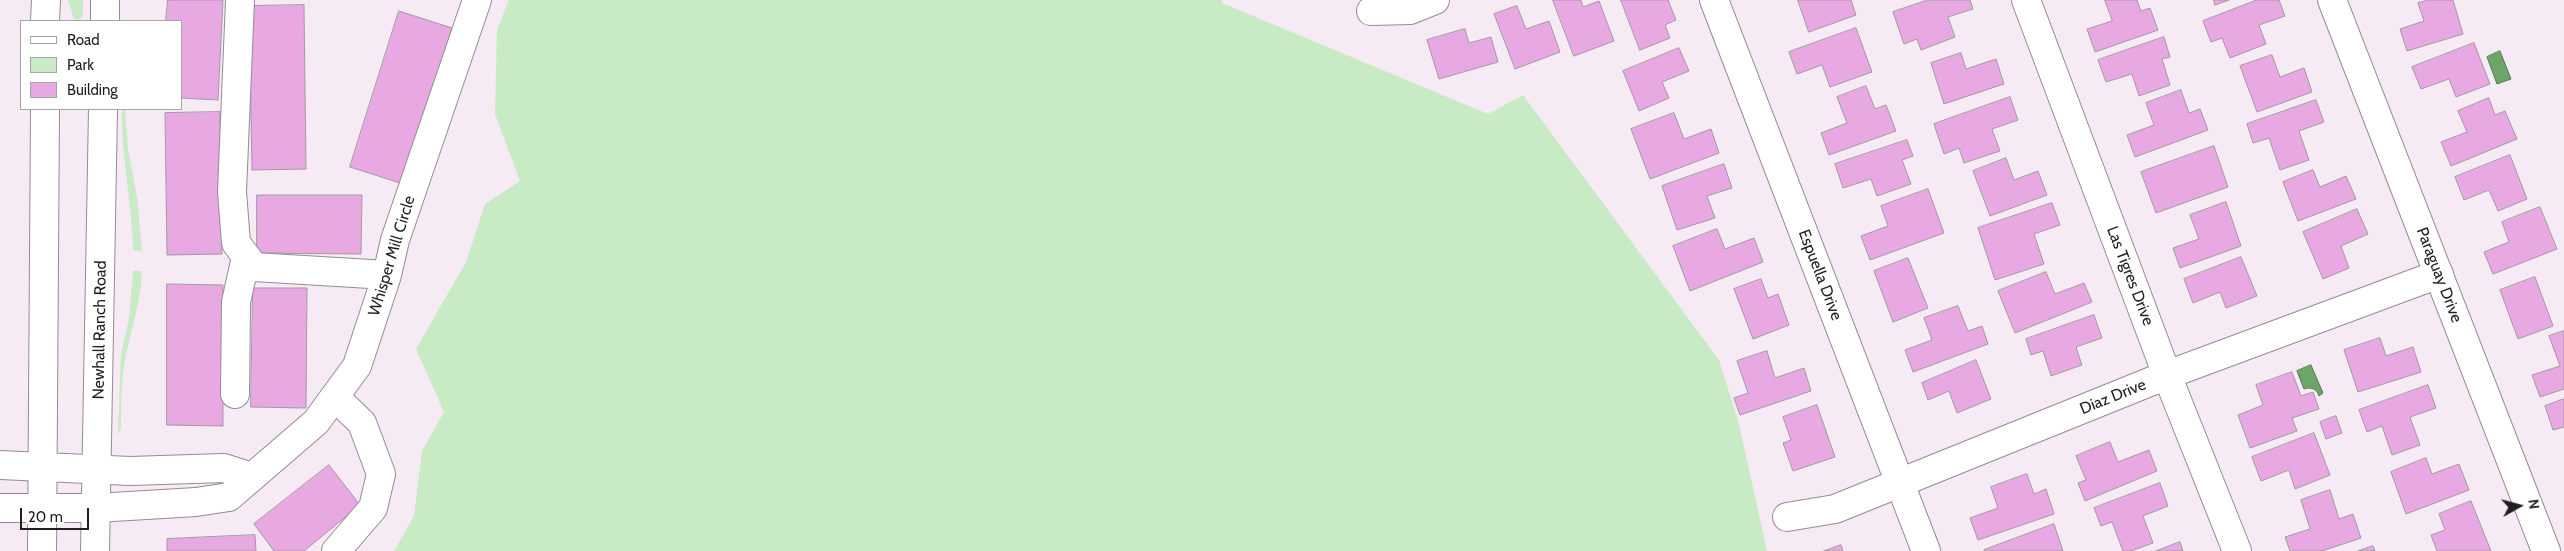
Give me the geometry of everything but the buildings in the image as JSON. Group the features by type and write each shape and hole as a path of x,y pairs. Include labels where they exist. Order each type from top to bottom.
{"street":[{"path":"46,0 46,20"},
{"path":"105,0 105,20"},
{"path":"240,0 232,192 236,243 254,266 387,275"},
{"name":"Whisper Mill Circle","path":"0,508 96,508 196,502 229,497 316,422 357,366 387,275 395,240 476,0"},
{"path":"1371,11 1410,10 1435,0"},
{"name":"Espuella Drive","path":"1714,0 1926,551"},
{"name":"Las Tigres Drive","path":"2026,0 2167,375 2237,551"},
{"name":"Paraguay Drive","path":"2332,0 2546,551"},
{"path":"42,551 44,507 45,110"},
{"name":"Newhall Ranch Road","path":"96,551 103,110"},
{"path":"235,394 236,302 246,257"},
{"name":"Diaz Drive","path":"1787,517 1835,510 2167,375 2439,274"},
{"path":"335,397 362,423 381,474 373,508 336,551"},
{"path":"0,465 156,471 224,468 252,478"}],"green space":[{"path":"68,0 83,0 83,15 79,20 74,19"},
{"path":"509,0 1222,0 1222,3 1488,114 1523,95 1719,360 1739,424 1767,551 394,551 414,516 422,451 444,412 416,349 466,262 485,204 520,181 495,114 497,30"},
{"path":"122,110 125,110 128,149 137,197 142,251 133,250"},
{"path":"133,271 142,271 138,303 124,364 121,429 118,434 121,354 129,319"}],"shaded area":[{"path":"2500,51 2511,79 2497,84 2487,57"},
{"path":"2311,365 2323,393 2319,396 2313,389 2304,389 2297,371"}]}
